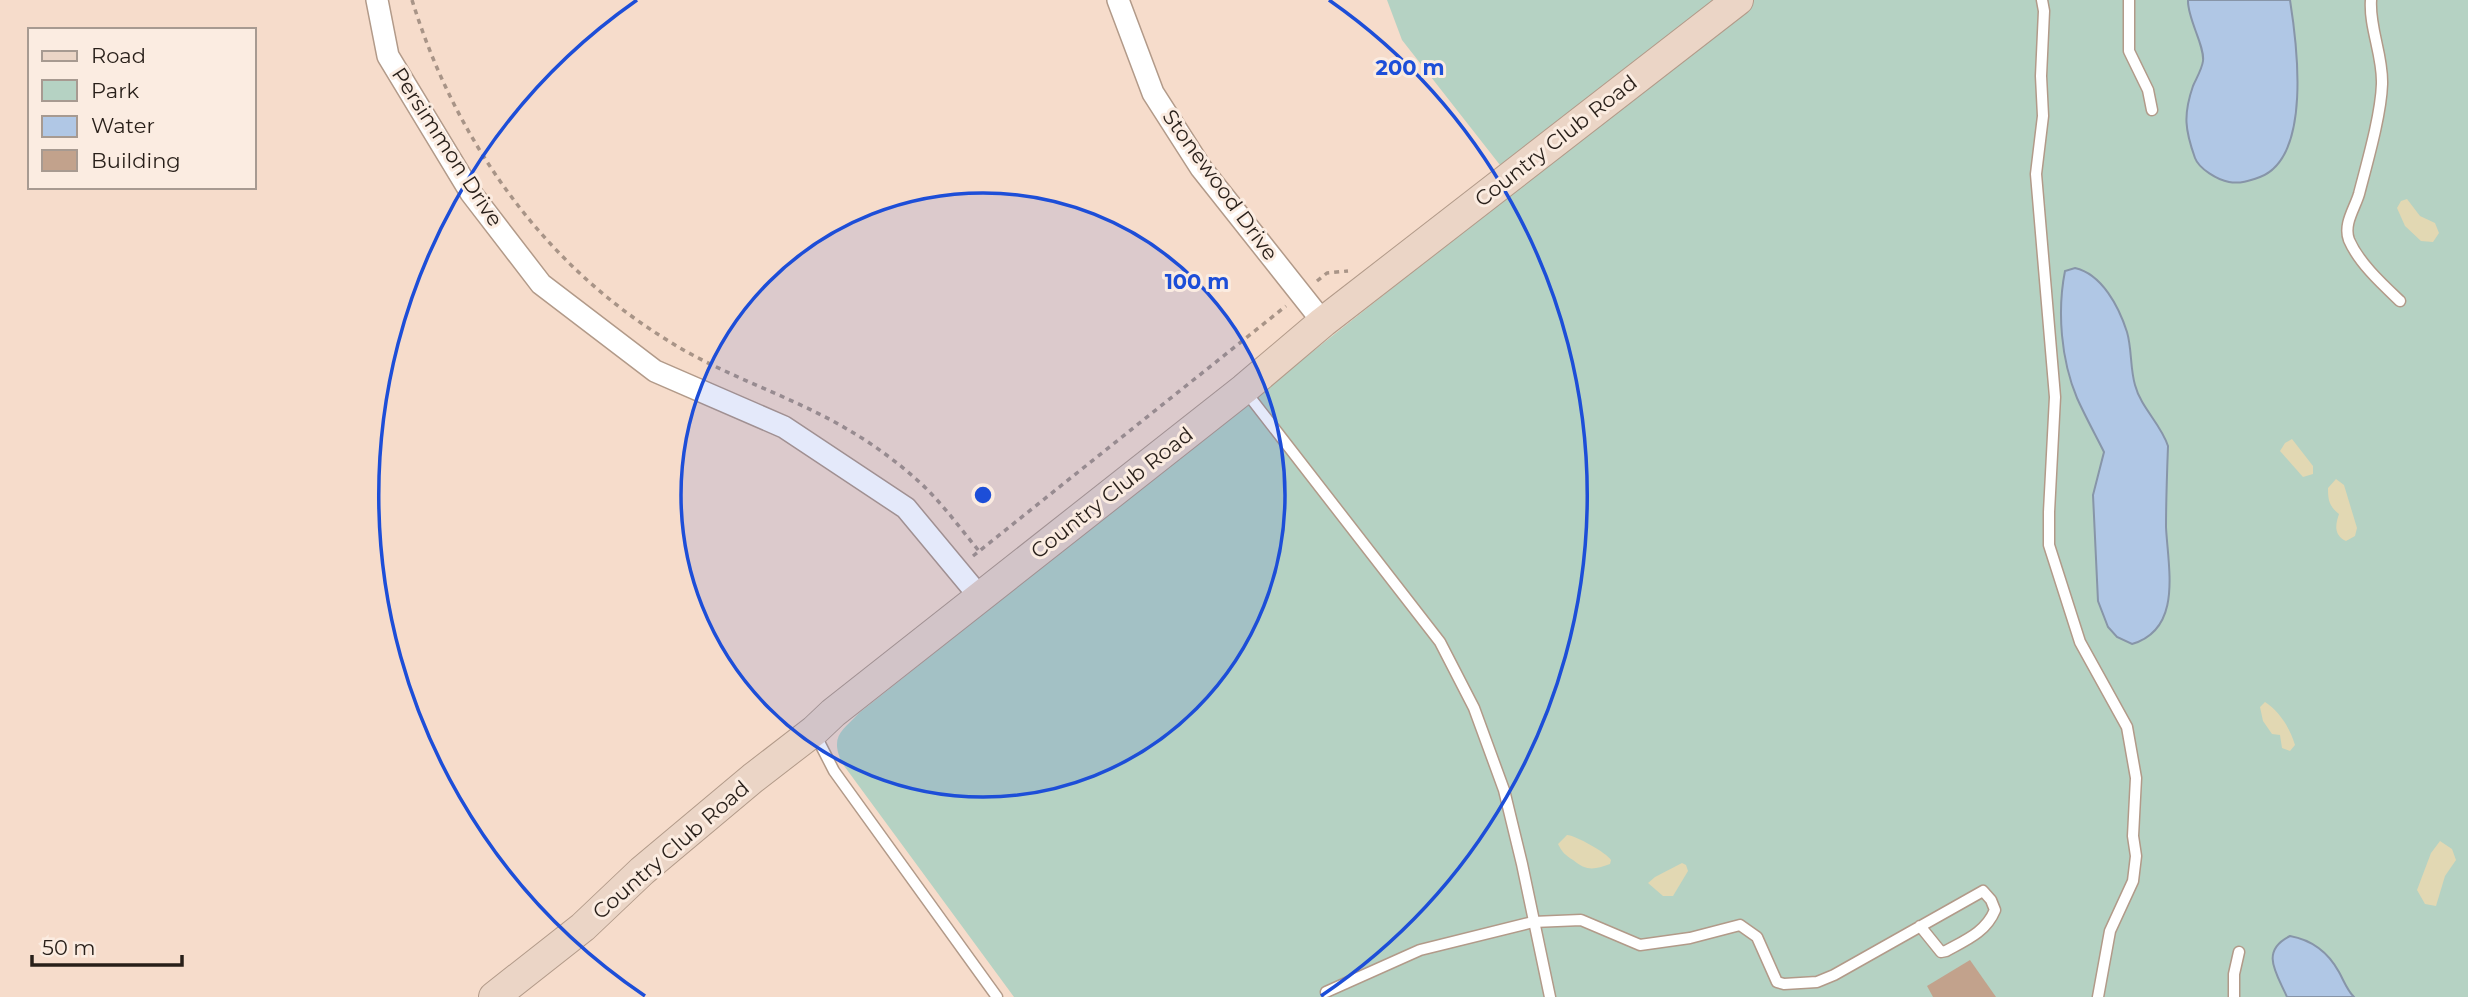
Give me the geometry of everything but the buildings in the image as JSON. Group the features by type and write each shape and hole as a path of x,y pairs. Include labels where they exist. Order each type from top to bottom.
{"street":[{"name":"Persimmon Drive","path":"377,0 388,56 471,193 541,284 655,371 784,427 906,508 980,597"},
{"name":"Stonewood Drive","path":"1118,0 1153,93 1201,167 1323,322"},
{"name":"Country Club Road","path":"495,997 583,928 661,856 833,713 1244,389 1323,322 1738,0"}],"lane":[{"path":"2042,0 2045,11 2041,76 2043,116 2036,174 2055,397 2049,545 2080,642 2127,727 2136,778 2133,836 2136,856 2133,881 2110,931 2098,997"},
{"path":"2129,0 2129,51 2148,90 2152,110"},
{"path":"2371,0 2370,10 2381,57 2382,85 2358,196 2349,221 2348,237 2358,256 2400,302"},
{"path":"1244,389 1440,642 1474,708 1504,790 1550,997"},
{"path":"814,731 834,771 997,997"},
{"path":"1326,992 1420,950 1533,922 1581,920 1640,945 1690,938 1740,925 1757,937 1777,982 1817,982 1983,891 1995,910 1991,921 1981,932 1941,952 1920,926"},
{"path":"2234,997 2234,974 2239,952"}],"path":[{"path":"412,0 439,77 468,131 503,188 564,258 601,293 668,342 853,432 917,479 979,551"},
{"path":"973,556 1327,273 1350,271"}],"green space":[{"path":"1387,0 2468,0 2468,997 1014,997 842,763 837,740 859,713 1518,188 1402,40"}],"sand":[{"path":"2407,199 2420,216 2435,223 2439,233 2433,242 2421,241 2405,226 2397,208 2401,201"},
{"path":"2292,439 2313,466 2313,474 2303,477 2280,451 2285,443"},
{"path":"2336,479 2344,485 2357,528 2355,536 2346,541 2337,533 2339,514 2329,499 2328,488"},
{"path":"2265,702 2284,721 2295,745 2290,751 2282,748 2280,735 2272,734 2263,721 2260,707"},
{"path":"1567,835 1604,853 1611,860 1610,864 1590,868 1578,864 1564,853 1558,844"},
{"path":"2440,841 2452,849 2456,860 2445,876 2436,906 2425,904 2417,890 2431,853"},
{"path":"1682,863 1688,871 1673,896 1663,896 1648,883 1655,877"}],"water":[{"path":"2188,0 2290,0 2297,70 2294,124 2288,147 2277,165 2260,177 2233,183 2225,181 2205,170 2195,158 2187,131 2187,114 2203,55"},
{"path":"2075,268 2093,277 2114,302 2127,332 2133,379 2138,393 2168,446 2166,527 2169,595 2166,611 2159,625 2148,636 2132,644 2117,637 2108,627 2098,601 2093,495 2104,452 2072,383 2062,335 2061,302 2065,271"},
{"path":"2290,936 2305,940 2324,953 2335,965 2354,997 2287,997 2275,972 2273,956 2275,949"}]}
